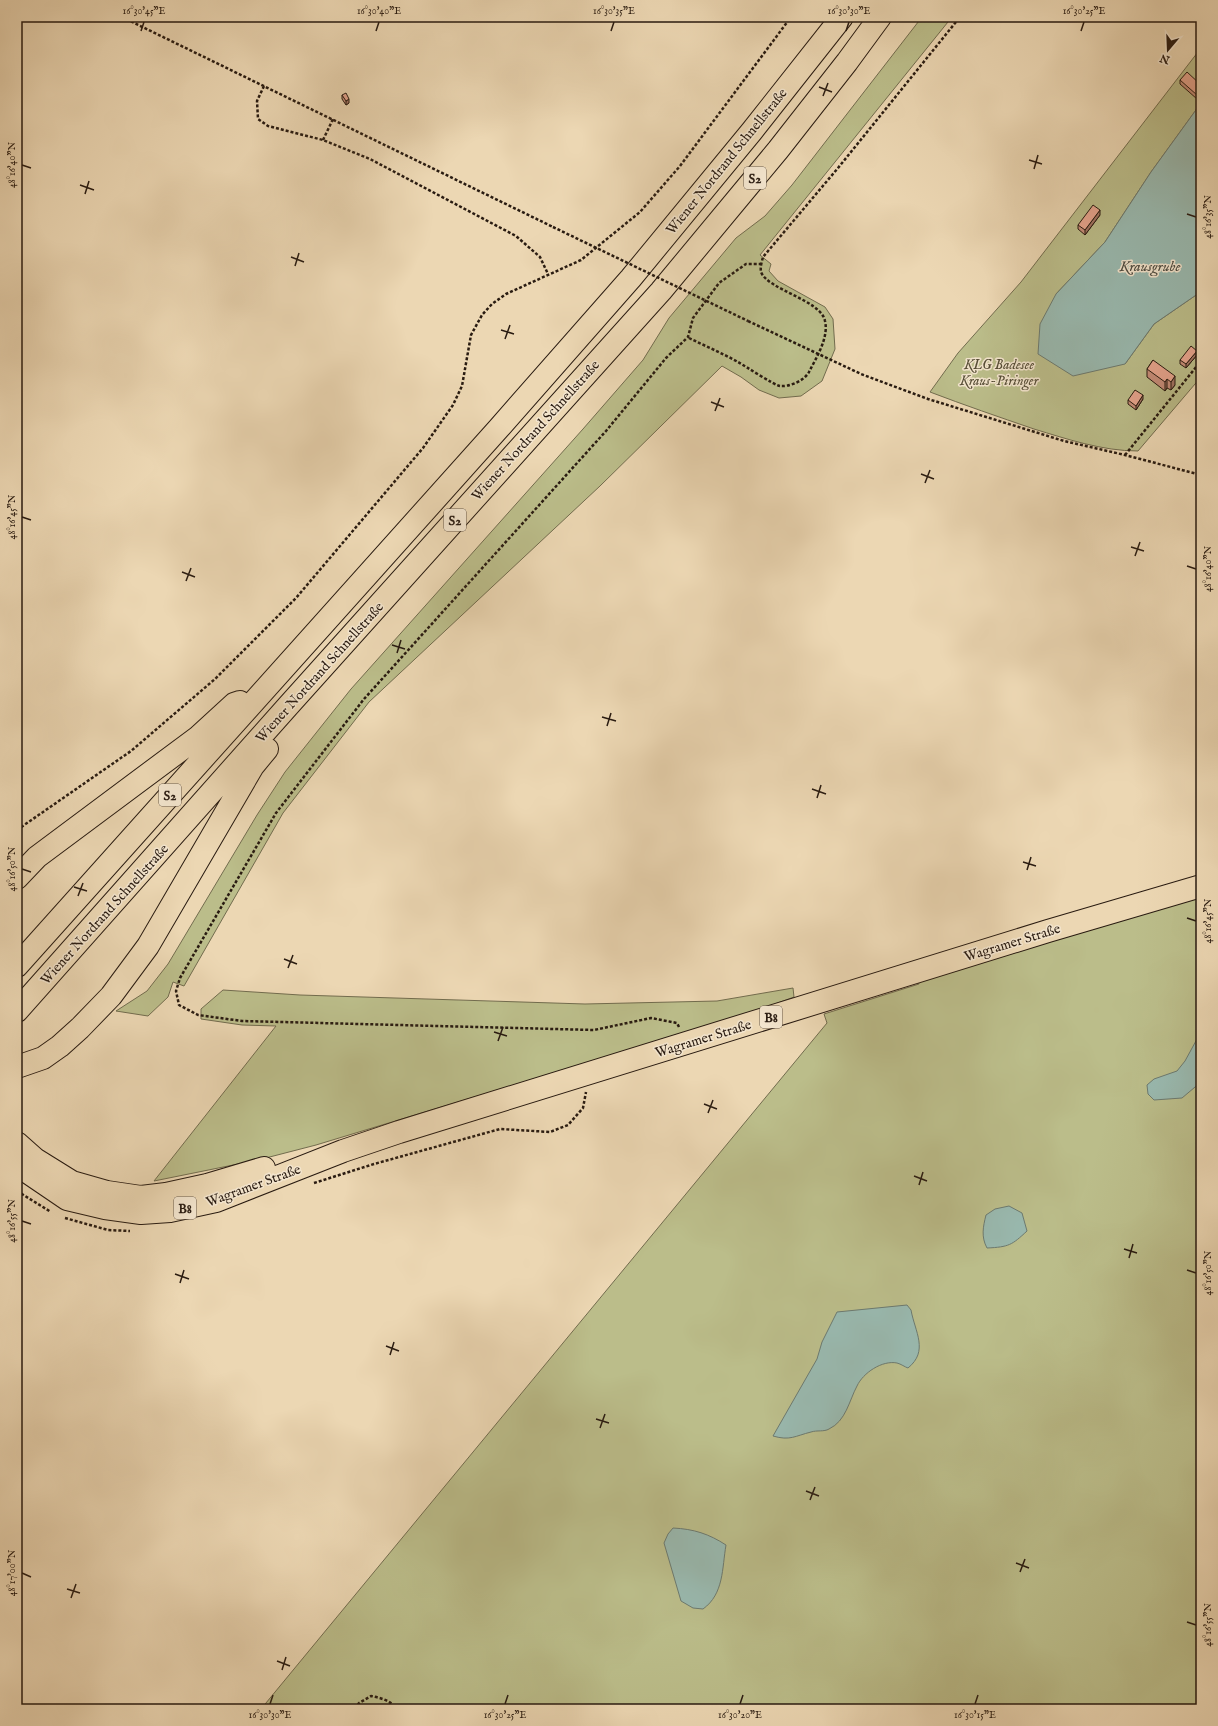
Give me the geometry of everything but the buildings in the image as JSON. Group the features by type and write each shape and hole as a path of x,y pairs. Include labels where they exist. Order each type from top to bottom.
{"main road":[{"name":"Wiener Nordrand Schnellstraße","path":"17,966 631,278 767,112 842,17"},
{"name":"Wiener Nordrand Schnellstraße","path":"17,1011 288,706 661,291 778,150 880,17"},
{"path":"17,878 37,857 198,737 234,704 263,692"},
{"path":"17,1068 43,1058 60,1046 111,996 131,971 148,946 253,766 272,743 288,706"},
{"path":"17,865 37,857"},
{"name":"Wagramer Straße","path":"26,1166 67,1199 105,1208 141,1213 170,1211 216,1201 343,1151 399,1132 1040,933 1201,886"},
{"name":"B8","path":"17,1144 26,1166"}],"path":[{"path":"122,17 817,355 861,374 928,399 1064,441 1126,455 1201,475"},
{"path":"17,830 130,751 215,679 296,598 423,448 453,405 462,386 471,335 482,315 492,304 506,294 581,260 640,212 680,166 791,17"},
{"path":"688,338 736,361 780,386 795,384 808,375 825,331 825,320 822,313 765,277 761,272 761,264 764,257 960,17"},
{"path":"264,86 257,101 258,119 268,126 324,140 370,159 516,236 540,257 548,274"},
{"path":"324,140 333,119"},
{"path":"687,1043 677,1023 651,1018 594,1030 242,1021 198,1015 179,1005 176,991 180,978 276,813 364,699 606,430 666,358 688,338 694,318 719,283 746,264 761,264"},
{"path":"1126,455 1201,361"},
{"path":"355,1709 360,1703 371,1696 385,1699 396,1709"}],"green space":[{"path":"922,17 952,17 760,255 771,264 769,271 778,281 825,307 833,319 835,349 822,381 801,396 779,398 759,390 722,366 600,486 369,702 283,813 184,986 173,982 168,997 148,1016 116,1011 147,991 168,964 257,815 285,772 351,689 643,360 669,318 736,238 765,216 792,185"},
{"name":"KLG Badesee Kraus-Piringer","path":"1201,48 1201,103 1151,172 1105,242 1056,294 1125,364 1154,324 1199,293 1201,288 1201,377 1138,451 1098,447 1072,440 1034,429 930,392 958,353 1021,282"},
{"path":"1201,894 1201,1709 261,1709 827,1023 824,1014 919,984 918,980"},
{"path":"793,988 794,997 742,1016 316,1145 258,1160 154,1181 276,1026 242,1025 201,1019 201,1009 223,990 300,995 585,1004 717,1001"}],"water":[{"name":"Krausgrube","path":"1201,103 1201,288 1199,293 1154,324 1125,364 1073,376 1038,354 1040,324 1056,294 1105,242 1151,172"},
{"path":"1201,1037 1201,1082 1182,1098 1154,1100 1148,1094 1147,1085 1154,1079 1177,1071 1185,1061 1197,1039"},
{"path":"1009,1206 1022,1213 1027,1231 1010,1244 1000,1247 987,1248 983,1232 986,1215 995,1209"},
{"path":"907,1305 911,1310 919,1341 918,1355 908,1368 898,1363 891,1363 879,1366 868,1372 857,1386 843,1416 829,1429 813,1431 788,1438 773,1436 817,1359 822,1342 837,1312"},
{"path":"673,1528 701,1533 726,1545 721,1580 715,1596 703,1609 693,1608 681,1601 664,1543 668,1534"}]}
